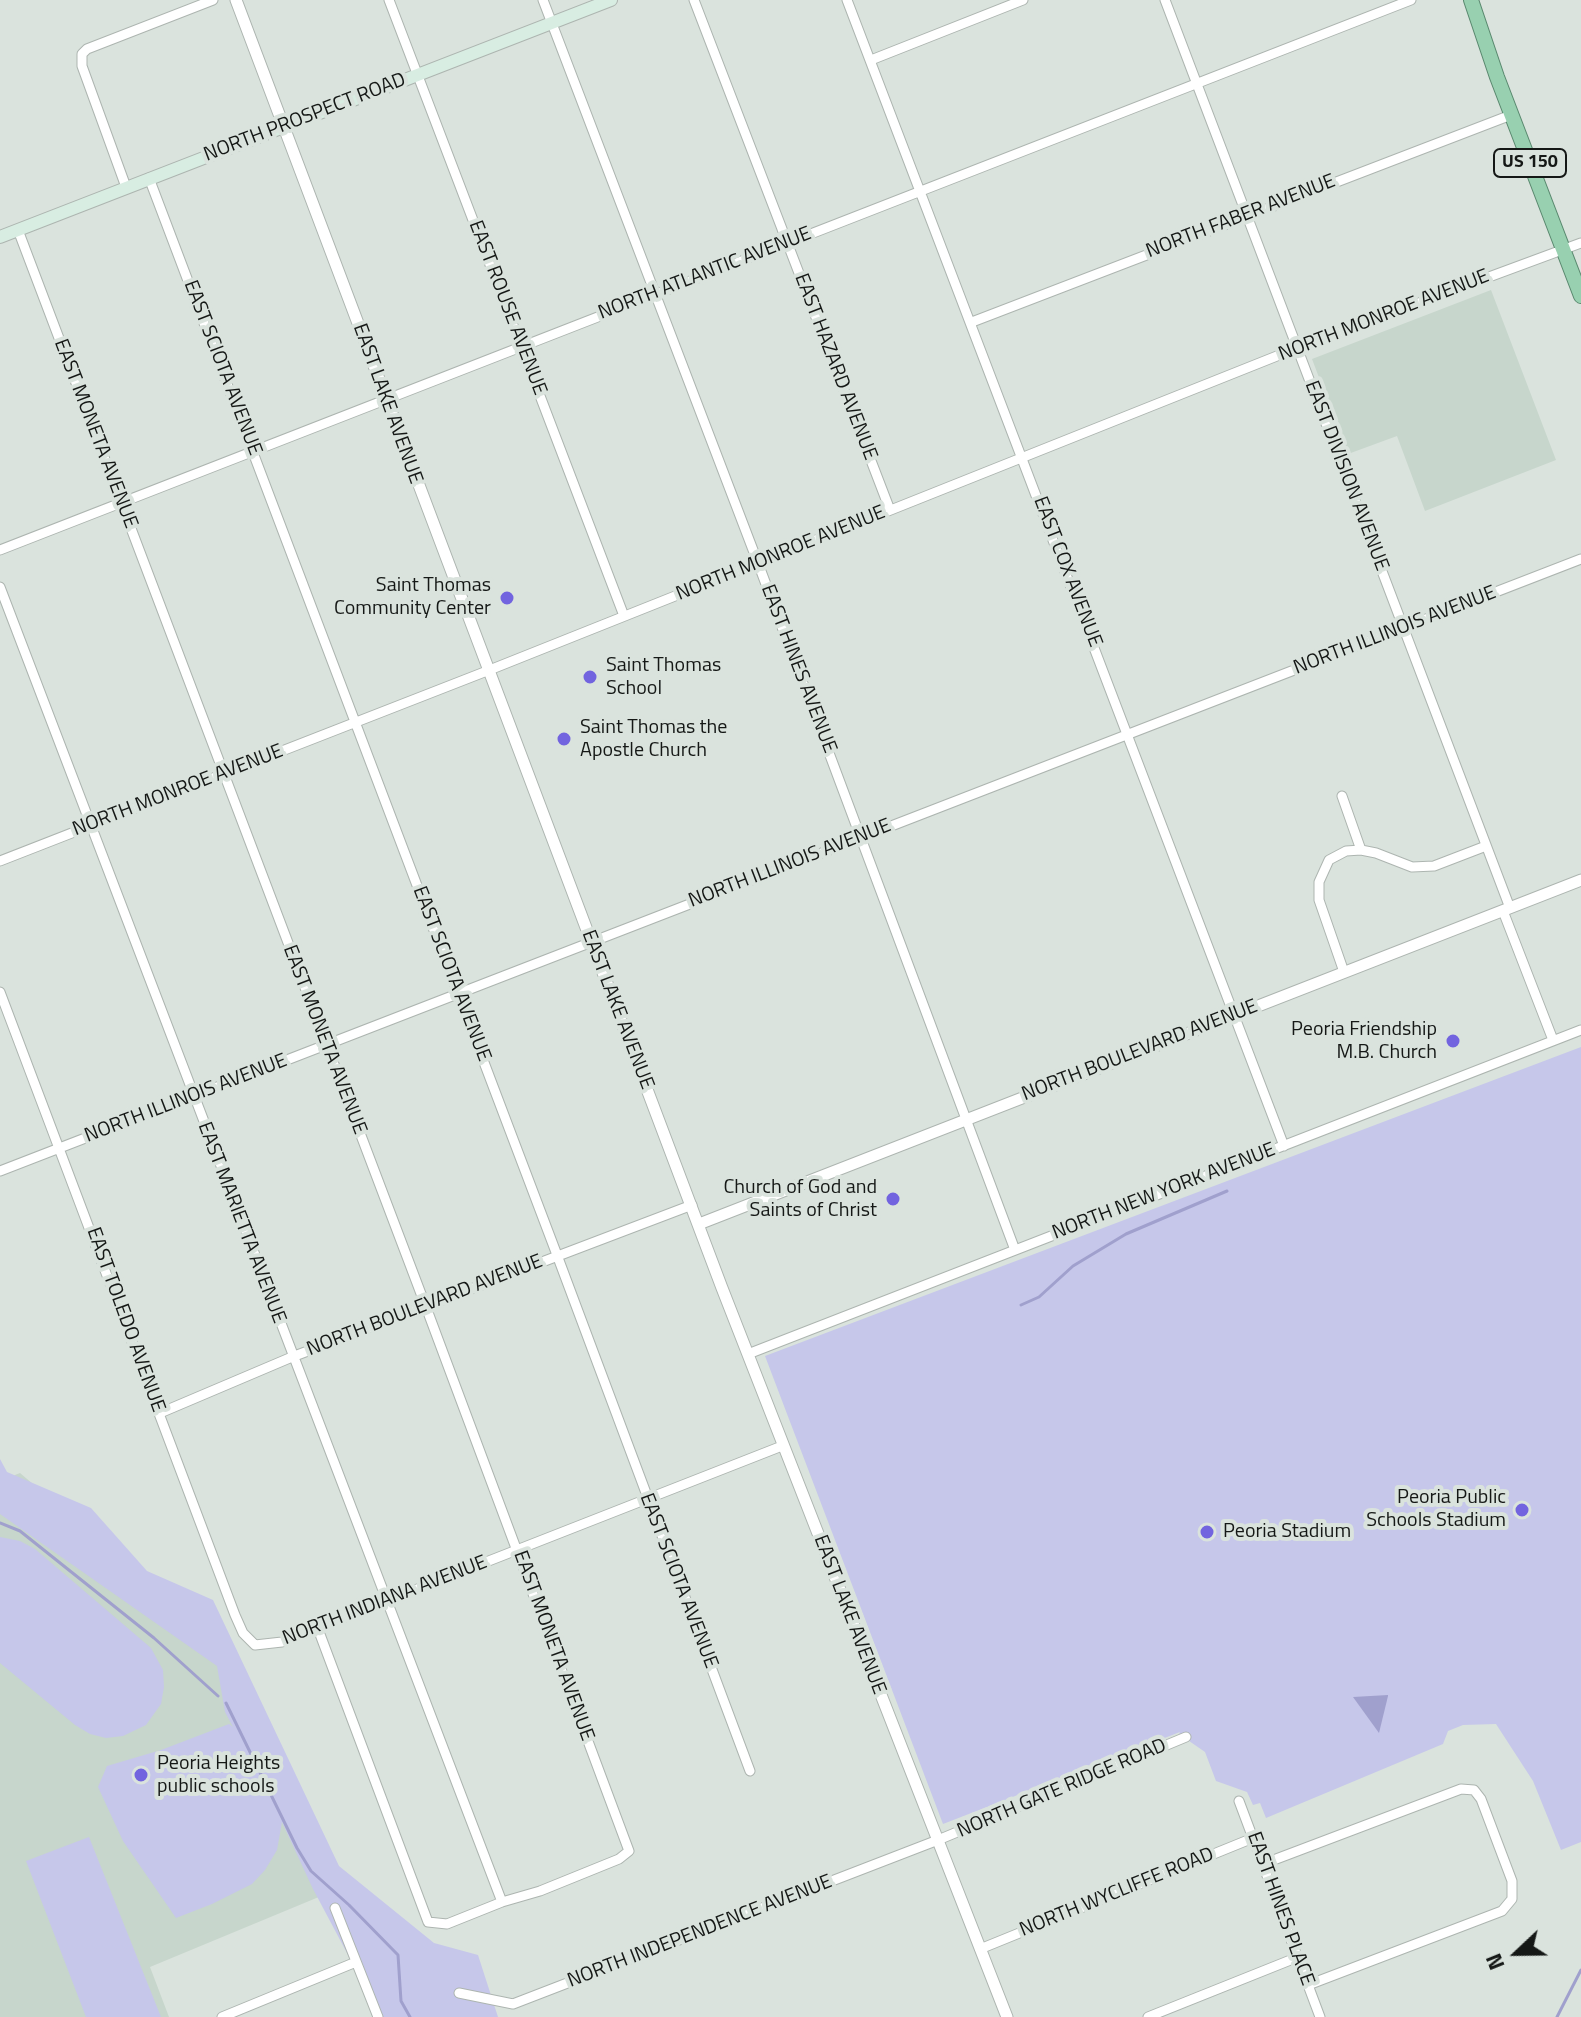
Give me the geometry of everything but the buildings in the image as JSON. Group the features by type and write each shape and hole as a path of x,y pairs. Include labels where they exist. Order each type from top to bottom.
{"highway":[{"name":"US 150","path":"1462,0 1497,77"},
{"name":"US 150","path":"1471,0 1511,115 1581,296"}],"main road":[{"name":"NORTH PROSPECT ROAD","path":"0,237 611,0"}],"street":[{"path":"126,187 82,66 82,54 87,49 213,0"},
{"name":"EAST LAKE AVENUE","path":"236,0 782,1446 1007,2017"},
{"name":"EAST ROUSE AVENUE","path":"389,0 624,616"},
{"name":"EAST HINES AVENUE","path":"543,0 1015,1250"},
{"name":"EAST HAZARD AVENUE","path":"694,0 890,510"},
{"name":"EAST COX AVENUE","path":"847,0 1284,1146"},
{"path":"871,60 1023,0"},
{"name":"EAST DIVISION AVENUE","path":"1165,0 1405,627 1553,1040"},
{"name":"NORTH ATLANTIC AVENUE","path":"0,550 1411,0"},
{"name":"NORTH FABER AVENUE","path":"972,322 1511,115"},
{"name":"EAST SCIOTA AVENUE","path":"149,178 750,1771"},
{"name":"EAST MONETA AVENUE","path":"18,230 629,1851 619,1859 540,1891 502,1902"},
{"name":"NORTH MONROE AVENUE","path":"0,861 487,671 1297,348 1581,243"},
{"name":"NORTH ILLINOIS AVENUE","path":"0,1171 1581,559"},
{"name":"EAST MARIETTA AVENUE","path":"0,587 502,1902"},
{"path":"1342,796 1361,850"},
{"path":"1344,972 1323,915 1318,888 1329,860 1346,851 1361,850 1412,867 1434,866 1486,846"},
{"name":"NORTH BOULEVARD AVENUE","path":"699,1224 1581,880"},
{"name":"EAST TOLEDO AVENUE","path":"0,992 235,1615 243,1633 255,1645"},
{"name":"NORTH NEW YORK AVENUE","path":"748,1354 1581,1030"},
{"name":"NORTH BOULEVARD AVENUE","path":"160,1413 292,1357 692,1205"},
{"name":"NORTH INDIANA AVENUE","path":"255,1645 282,1642 318,1629 782,1446"},
{"path":"318,1629 428,1922 447,1924 502,1902"},
{"name":"NORTH GATE RIDGE ROAD","path":"938,1840 1186,1737"},
{"path":"1263,1864 1461,1789 1474,1790 1481,1799 1512,1881 1512,1899 1502,1911 1308,1985"},
{"name":"EAST HINES PLACE","path":"1239,1801 1320,2017"},
{"name":"NORTH WYCLIFFE ROAD","path":"980,1949 1253,1838"},
{"name":"NORTH INDEPENDENCE AVENUE","path":"459,1993 513,2004 938,1840"},
{"path":"335,1908 378,2017"},
{"path":"1148,2017 1298,1957"},
{"path":"222,2017 356,1962"}],"shaded area":[{"path":"1491,290 1556,460 1425,511 1397,436 1348,454 1312,359"},
{"name":"Peoria Stadium","path":"1581,1047 1581,1842 1561,1850 1533,1781 1496,1724 1463,1725 1448,1731 1443,1744 1266,1818 1260,1803 1253,1805 1247,1792 1216,1781 1205,1752 1180,1732 943,1824 765,1356"},
{"path":"0,1459 7,1472 91,1508 147,1571 213,1600 339,1866 434,1943 478,1955 498,2017 381,2017 313,1889 282,1822 277,1850 252,1884 176,1918 123,1841 98,1787 107,1766 161,1750 229,1724 233,1727 225,1712 217,1666 0,1514"},
{"name":"Peoria Heights public schools","path":"20,1473 236,1656 326,1894 150,1967 169,2017 0,2017 0,1481"},
{"path":"0,1537 20,1541 35,1549 151,1648 163,1670 164,1687 161,1704 146,1725 123,1736 106,1738 90,1734 0,1663"},
{"path":"1388,1696 1379,1733 1353,1697"},
{"path":"89,1837 161,2017 86,2017 26,1861"}],"waterway":[{"path":"1021,1305 1039,1297 1073,1266 1126,1234 1227,1191"},
{"path":"0,1523 20,1531 154,1638 218,1696"},
{"path":"226,1703 311,1871 398,1955 401,2001 410,2017"},
{"path":"1557,2017 1581,1970"}],"place":[{"name":"Saint Thomas Community Center","path":"507,598"},
{"name":"Saint Thomas School","path":"590,677"},
{"name":"Saint Thomas the Apostle Church","path":"564,739"},
{"name":"Peoria Friendship M.B. Church","path":"1453,1041"},
{"name":"Church of God and Saints of Christ","path":"893,1199"},
{"name":"Peoria Public Schools Stadium","path":"1522,1510"},
{"name":"Peoria Stadium","path":"1207,1532"},
{"name":"Peoria Heights public schools","path":"141,1775"}]}
